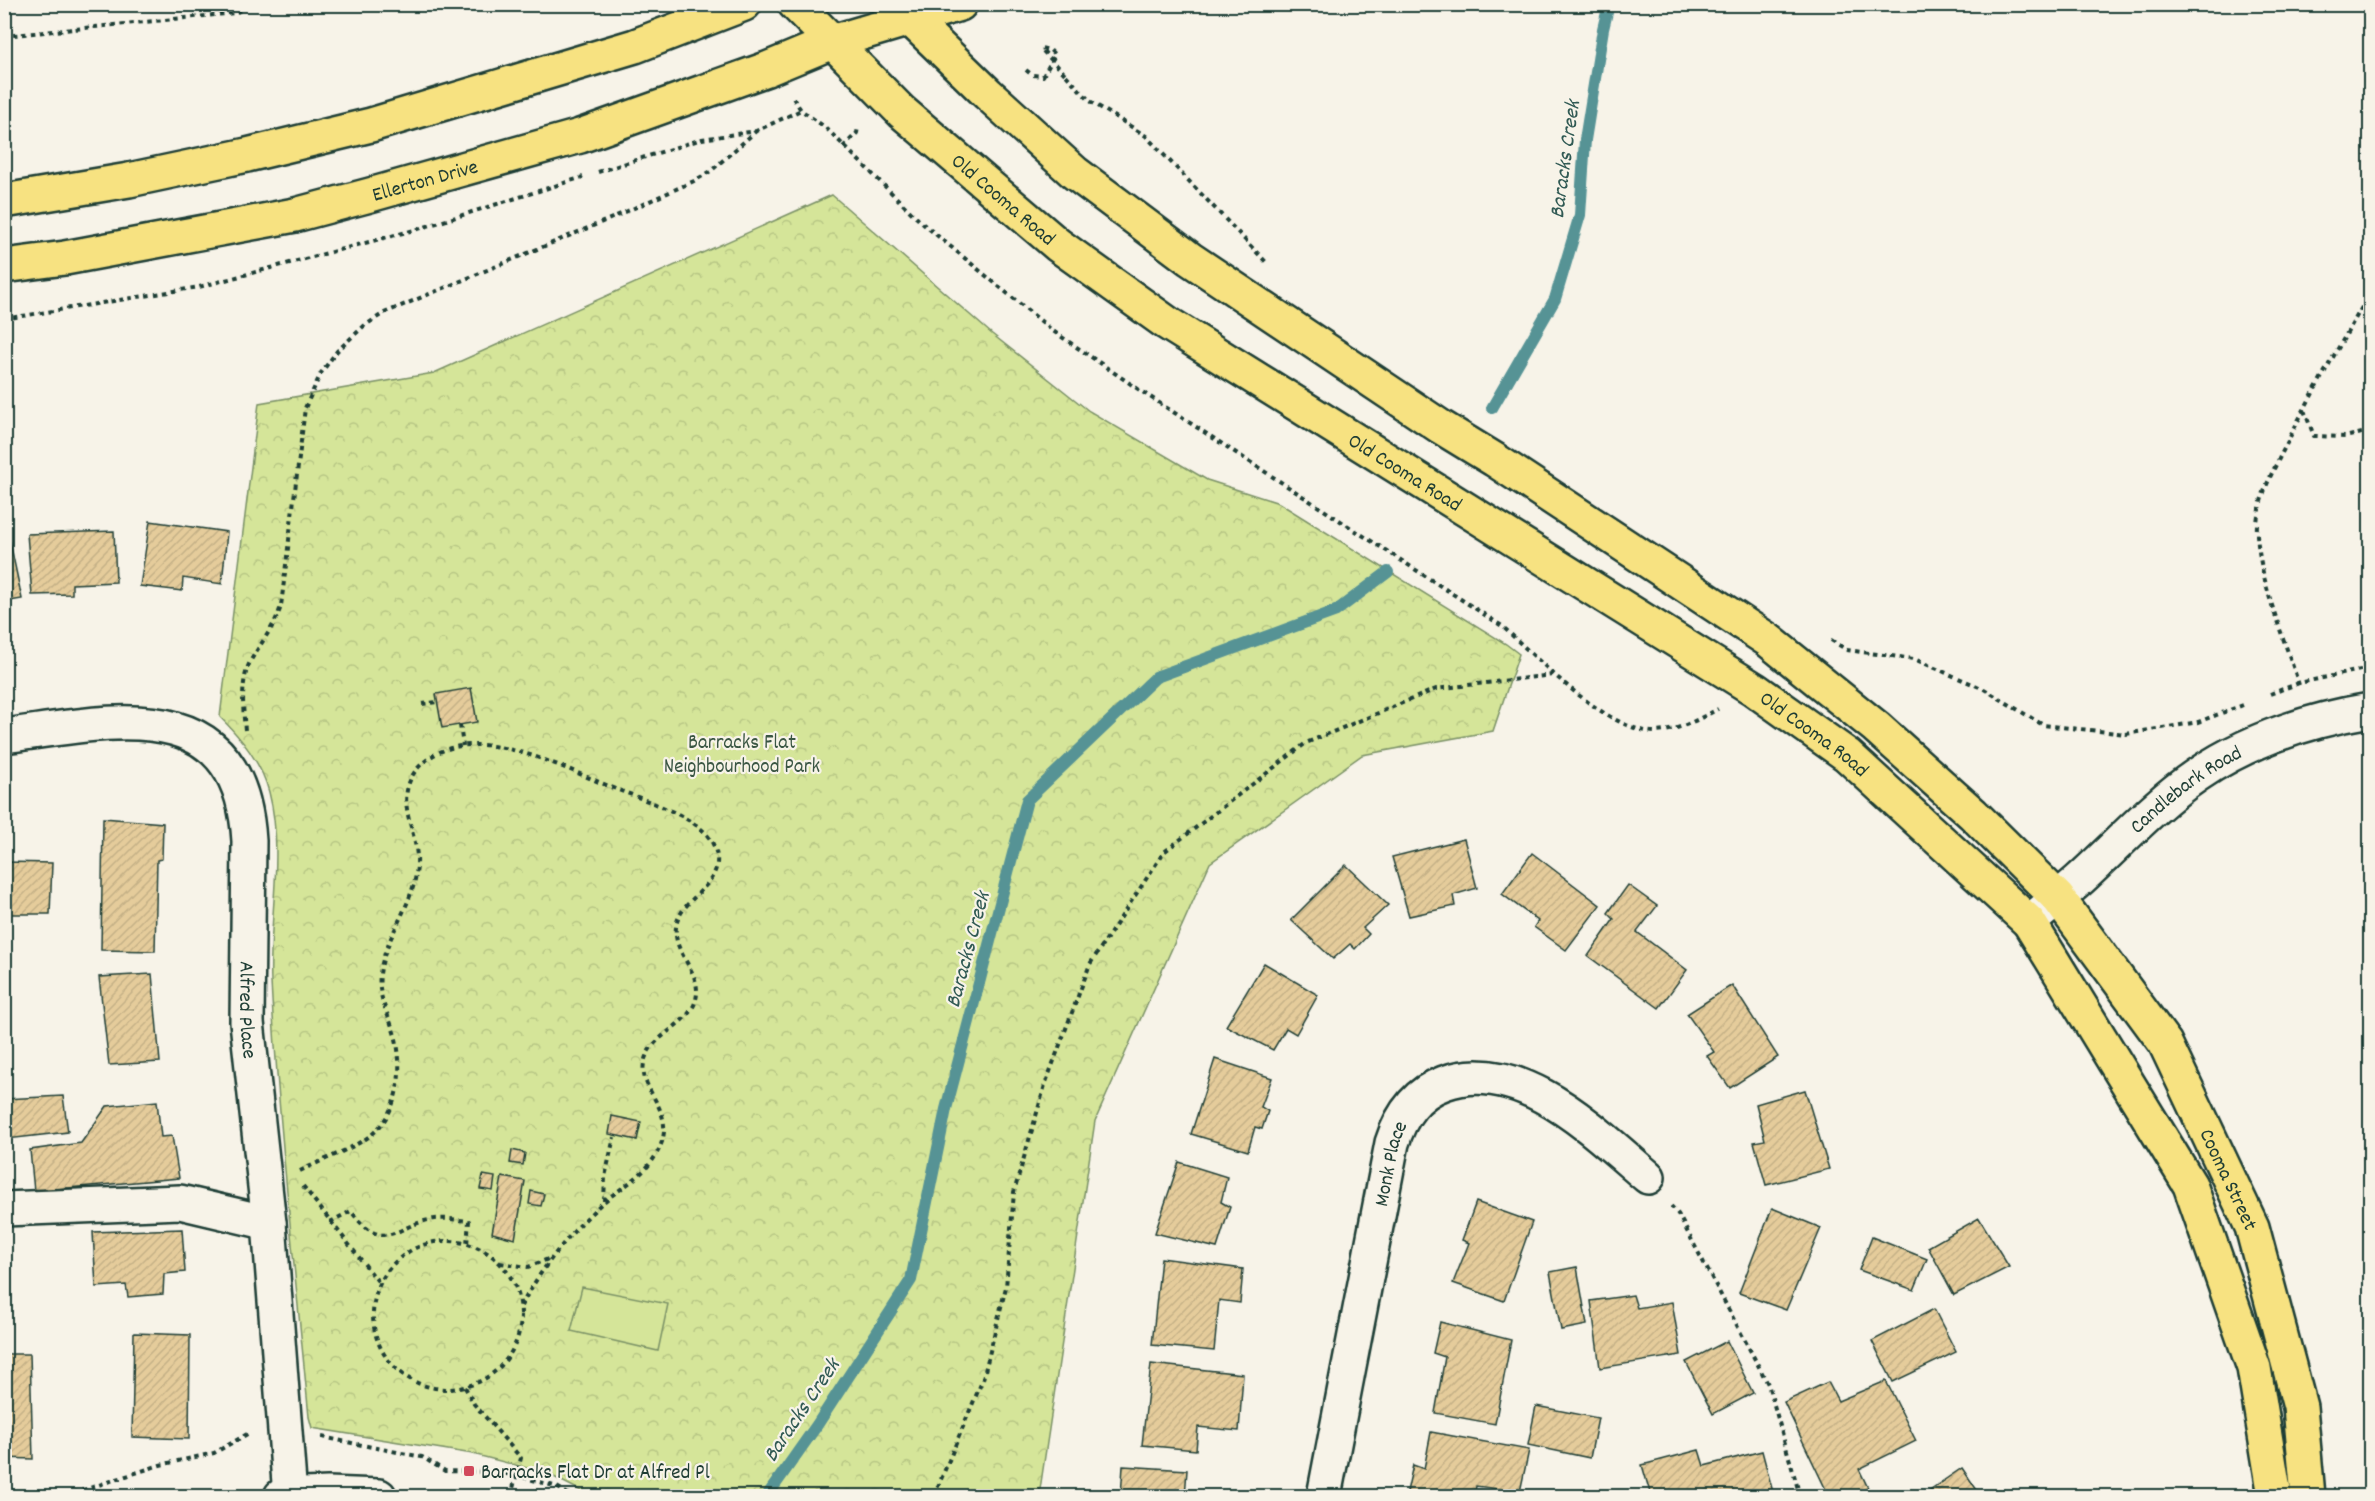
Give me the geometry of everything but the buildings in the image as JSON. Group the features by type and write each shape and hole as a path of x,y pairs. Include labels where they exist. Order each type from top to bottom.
{"main road":[{"path":"4,201 129,180 371,125 635,46 744,4"},
{"name":"Old Cooma Road","path":"795,4 902,112 1058,245 1167,323 1754,689 1847,755 2029,922"},
{"name":"Ellerton Drive","path":"4,266 66,258 295,215 580,136 767,69 902,12 960,4"},
{"name":"Old Cooma Road","path":"902,12 1075,173 1190,259 1441,427 1495,460 1768,640 1876,727 1973,814 2058,898"},
{"name":"Cooma Street","path":"2058,898 2165,1043 2252,1227 2300,1407 2308,1497"},
{"name":"Cooma Street","path":"2029,922 2190,1185 2254,1368 2275,1497"}],"street":[{"name":"Candlebark Road","path":"2029,922 2142,820 2199,773 2257,742 2311,723 2370,710"},
{"name":"Alfred Place","path":"4,736 104,723 146,722 164,725 190,734 213,751 227,768 243,800 248,826 247,1022 279,1174 269,1223 286,1496"},
{"name":"Monk Place","path":"1324,1497 1392,1143 1400,1122 1414,1102 1437,1086 1459,1078 1487,1077 1516,1084 1546,1097 1568,1112 1648,1177"},
{"path":"4,1209 180,1202 269,1223"},
{"path":"286,1496 328,1494 379,1497"}],"path":[{"path":"4,36 235,13 252,4"},
{"path":"1026,69 1032,75 1043,76 1055,55 1050,50 1041,48 1043,51 1066,75 1090,100 1146,136 1269,266"},
{"path":"767,69 801,110 826,128 922,223 1053,331 1425,578 1502,626 1552,675 1605,713 1625,724 1654,732 1664,731 1697,720 1754,689"},
{"path":"843,147 857,133 858,128"},
{"path":"245,732 243,708 246,673 250,662 278,617 281,606 302,420 313,388 337,351 364,326 384,313 612,218 694,181 711,171 756,131"},
{"path":"2311,723 2263,572 2257,535 2258,513 2265,487 2304,410 2370,293"},
{"path":"2304,410 2314,436 2345,437 2370,431"},
{"path":"1828,638 1847,650 1914,659 1984,689 2043,725 2126,734 2198,722 2254,700"},
{"path":"2265,696 2299,683 2370,668"},
{"path":"934,1497 983,1379 1006,1287 1014,1192 1045,1084 1090,964 1164,852 1305,743 1436,689 1552,675"},
{"path":"422,704 437,702"},
{"path":"460,725 463,746"},
{"path":"380,1284 330,1222 279,1174 371,1135 381,1124 395,1099 399,1057 379,985 383,956 406,905 417,869 416,844 406,811 406,788 423,762 445,750 486,745 513,750 637,797 698,826 711,841 717,858 712,877 685,907 676,922 677,946 694,979 697,990 694,1005 681,1021 650,1049 644,1066 646,1082 661,1108 664,1131 662,1140 651,1162 641,1173 604,1202 551,1257 521,1306"},
{"path":"604,1202 605,1178 614,1137"},
{"path":"1648,1177 1678,1214 1768,1384 1800,1497"},
{"path":"330,1222 351,1211 371,1231 385,1235 435,1219 469,1221 467,1244"},
{"path":"441,1242 467,1244 500,1263 514,1283 521,1306 520,1330 508,1357 497,1371 487,1378 465,1387 452,1389 427,1386 415,1382 394,1367 386,1357 375,1334 373,1309 380,1284 395,1263 416,1248 441,1242"},
{"path":"500,1263 528,1267 551,1257"},
{"path":"465,1387 474,1404 521,1458 511,1497"}],"green space":[{"name":"Barracks Flat Neighbourhood Park","path":"832,195 992,334 1089,411 1207,480 1279,503 1519,654 1493,731 1362,755 1210,863 1095,1121 1039,1496 591,1496 546,1473 473,1454 312,1428 293,1254 274,1037 271,959 276,863 274,815 269,792 256,761 243,742 220,717 259,403 434,373"},
{"path":"582,1287 668,1304 658,1351 571,1331"}],"waterway":[{"name":"Baracks Creek","path":"1492,408 1555,299 1580,215 1585,140 1609,4"},
{"name":"Baracks Creek","path":"767,1496 817,1425 911,1280 946,1109 1027,800 1156,677 1336,611 1388,572"}],"place":[{"name":"Barracks Flat Dr at Alfred Pl","path":"469,1471"}]}
